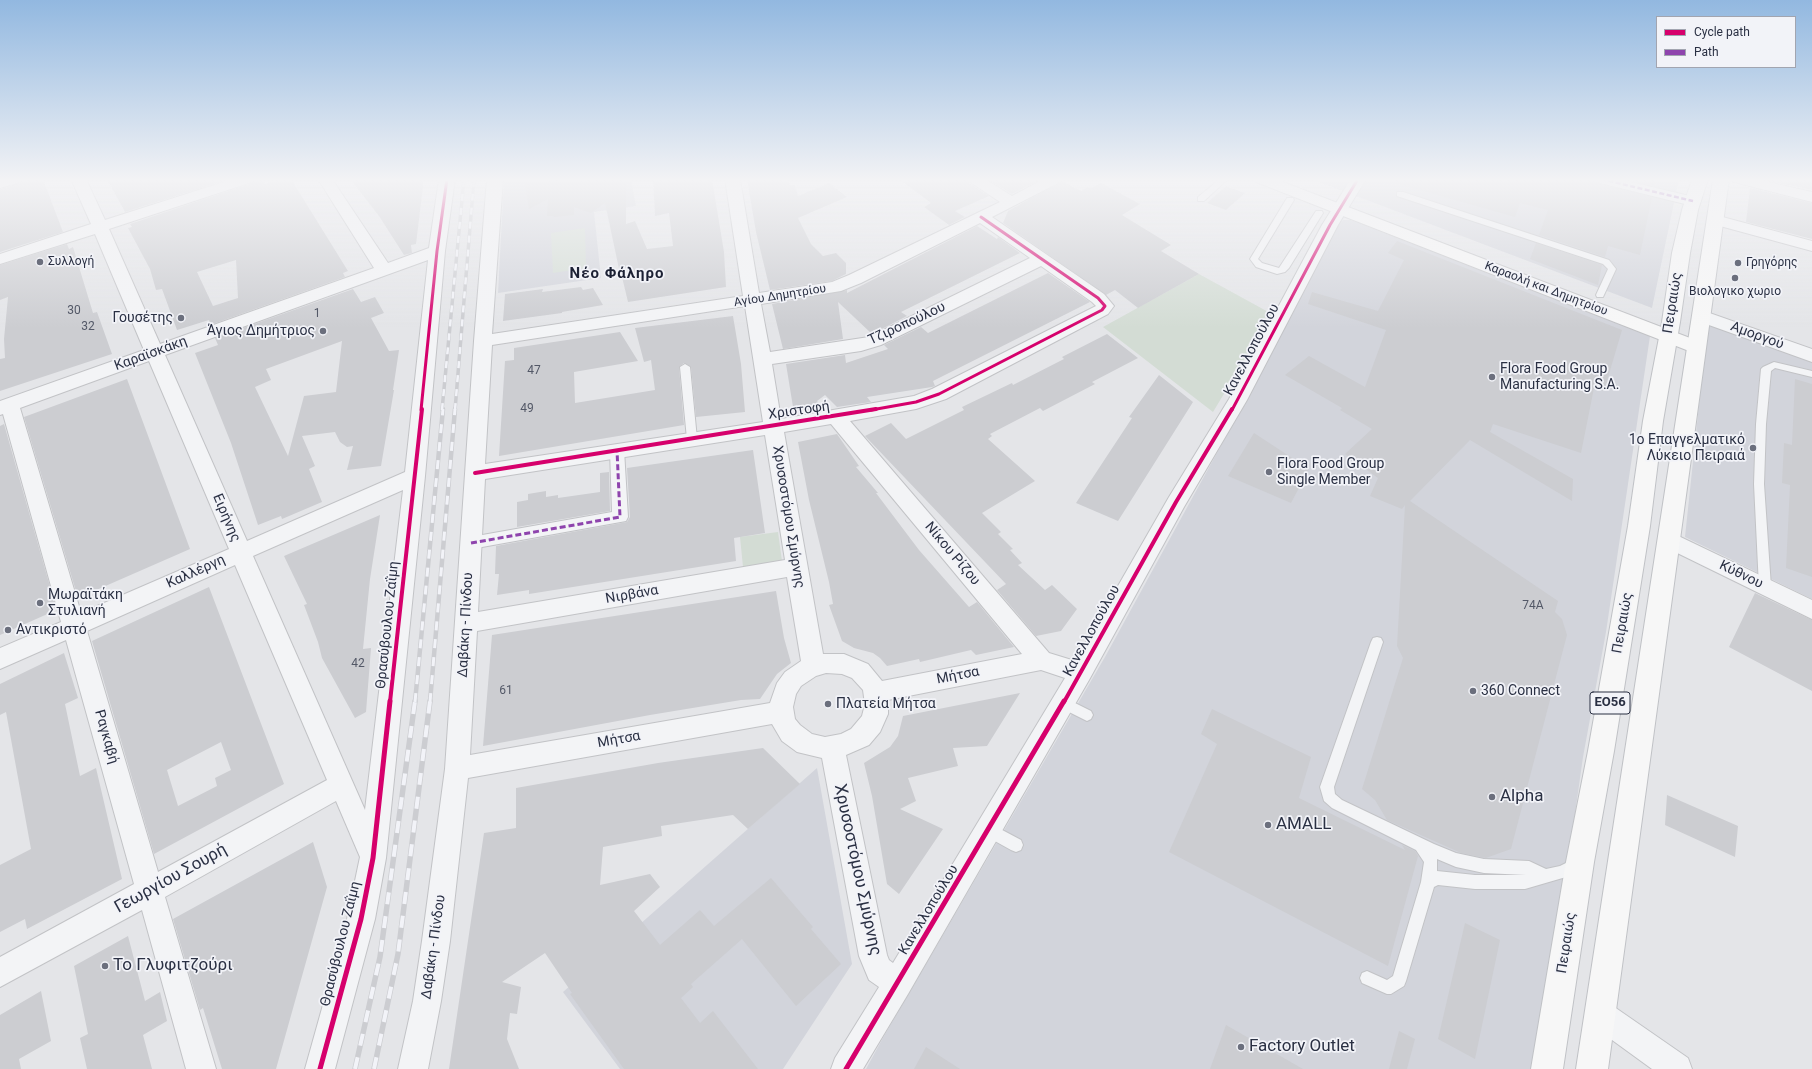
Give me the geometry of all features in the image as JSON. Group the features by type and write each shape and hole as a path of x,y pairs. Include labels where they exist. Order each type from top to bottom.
{"main road":[{"name":"Καραολή και Δημητρίου","path":"1397,229 1670,329 1699,332"},
{"name":"Καραολή και Δημητρίου","path":"1404,229 1600,294 1670,329"},
{"name":"Πειραιώς","path":"1547,1069 1580,862 1603,743 1637,542 1653,421 1670,329 1681,253 1687,229"},
{"name":"Πειραιώς","path":"1592,1069 1670,540 1714,229"}],"street":[{"path":"0,259 93,229"},
{"name":"Ειρήνης","path":"100,229 373,858"},
{"path":"358,229 384,270"},
{"name":"Θρασύβουλου Ζαΐμη","path":"320,1069 361,918 373,858 415,476 440,229"},
{"name":"Δαβάκη - Πίνδου","path":"413,1069 427,1001 436,941 457,769 491,229"},
{"name":"Χρυσοστόμου Σμύρνης","path":"740,229 813,666"},
{"name":"Αγίου Δημητρίου","path":"483,341 835,287 846,284 957,229"},
{"path":"998,229 1042,259"},
{"name":"Κανελλοπούλου","path":"846,1069 989,830 1081,672 1176,502 1238,400 1304,254 1320,229"},
{"path":"1748,229 1812,246"},
{"name":"Καραϊσκάκη","path":"5,406 437,251"},
{"name":"Χριστοφή","path":"475,473 836,417 916,402 939,394 1098,313 1105,306 1098,298 1042,259"},
{"name":"Τζιροπούλου","path":"762,359 861,345 875,341 1042,259"},
{"name":"Αμοργού","path":"1699,332 1812,356"},
{"name":"Ραγκαβή","path":"5,406 74,626 201,1069"},
{"name":"Νίκου Ρίζου","path":"836,417 1041,660"},
{"path":"471,543 620,517 617,450"},
{"name":"Καλλέργη","path":"0,658 415,476"},
{"name":"Κύθνου","path":"1670,540 1812,610"},
{"name":"Νιρβάνα","path":"467,623 797,567"},
{"path":"1041,660 1081,672"},
{"name":"Μήτσα","path":"876,694 890,689 1041,660"},
{"path":"832,663 844,664 855,668 868,679 876,694 878,704 876,714 868,729 855,740 832,748 819,748 800,741 787,728 781,712 782,699 790,682 800,673 813,666 832,663"},
{"name":"Μήτσα","path":"457,769 781,712"},
{"name":"Χρυσοστόμου Σμύρνης","path":"832,748 873,956 879,970 898,984"},
{"name":"Γεωργίου Σουρή","path":"0,973 341,785"},
{"path":"1600,1014 1677,1069"}],"lane":[{"path":"1272,229 1254,259 1258,265 1278,271 1304,254"},
{"path":"1506,229 1606,262 1612,269 1600,294"},
{"path":"1765,587 1759,484 1761,424 1766,369 1774,365 1812,374"},
{"path":"685,367 692,439"},
{"path":"1377,642 1327,787 1327,793 1337,804 1445,856 1468,863 1506,868 1529,868 1545,876"},
{"path":"1063,703 1087,715"},
{"path":"989,830 1016,845"},
{"path":"1367,978 1386,987 1391,987 1400,980 1430,872 1430,862 1427,853 1421,845"},
{"path":"1428,882 1438,878 1475,882 1525,882 1561,872 1580,862"}],"shaded area":[{"path":"501,229 596,229 601,278 498,293"},
{"path":"585,229 586,268 553,273 551,233"},
{"path":"1336,229 1374,229 1650,336 1606,632 1583,757 1539,1069 866,1069 1105,657 1246,400"},
{"path":"1443,229 1669,229 1652,308"},
{"path":"1199,274 1272,314 1213,412 1103,327"},
{"name":"1ο Επαγγελματικό Λύκειο Πειραιά","path":"1708,320 1812,359 1812,599 1685,537"},
{"path":"778,532 782,561 743,567 740,537"},
{"path":"817,768 852,964 783,1069 620,1069 563,992"}],"building":[{"path":"0,229 62,229 63,232 0,252"},
{"path":"128,229 322,229 348,271 343,273 345,277 210,325 209,320 177,330 162,289 156,290 150,269","holes":["236,260 238,298 213,306 197,272"]},
{"path":"387,229 418,229 416,244 411,245 412,253 404,255"},
{"path":"610,229 638,229 647,249 673,246 671,229 720,229 724,252 726,287 628,302 622,277 629,276 625,268 619,269"},
{"path":"755,229 803,229 811,244 823,256 836,253 846,263 846,274 832,281 770,290"},
{"path":"971,229 981,229 997,239 998,237 1020,253 901,312 907,316 872,334 838,302 843,339 783,349 772,304 847,290 847,293"},
{"path":"1011,229 1145,229 1171,245 1161,251 1199,274 1138,308 1115,290 1106,295"},
{"path":"1541,229 1645,229 1640,255 1608,246 1605,257 1539,235"},
{"path":"1773,229 1812,229 1812,239"},
{"path":"1397,241 1622,330 1604,391 1594,388 1581,453 1493,424 1490,432 1573,479 1572,501 1470,440 1410,501 1558,601 1555,612 1562,619 1567,635 1511,849 1486,858 1461,853 1387,820 1375,800 1362,789 1403,658 1397,646 1405,505 1402,509 1370,496 1378,478 1345,454 1372,429 1340,410 1342,408 1285,375 1309,356 1365,387 1386,330 1308,304 1312,292 1378,311 1404,260 1388,253"},
{"path":"1536,243 1602,265 1598,285 1530,259"},
{"path":"67,244 69,249 73,247 93,313 97,312 112,354 0,391 0,359 5,358 4,339 8,297 0,300 0,265"},
{"path":"1048,273 1090,302 933,381 935,386 867,397 871,402 837,407 825,395 817,401 823,409 794,413 786,364 845,355 846,363 888,349 884,345 921,327 928,333"},
{"path":"581,287 583,290 593,288 603,305 562,313 503,321 505,294 543,289 542,292"},
{"path":"353,289 361,302 375,297 384,313 371,318 389,351 399,350 381,466 347,470 353,446 347,447 340,442 335,432 302,436 315,466 309,469 322,502 282,519 281,516 258,525 231,443 195,353 218,345 215,338","holes":["342,341 336,392 304,396 288,456 255,387 271,380 266,369"]},
{"path":"733,316 741,364 745,412 696,417 691,367 684,363 679,367 684,425 499,456 505,361 514,360 514,348 620,332 638,361 574,372 575,403 655,390 651,360 644,362 635,328"},
{"path":"1107,334 1138,358 1092,382 1095,384 1043,411 1040,408 990,434 992,436 988,439 1035,481 982,513 1001,532 998,534 1013,549 1010,550 1022,563 1018,565 1045,590 1052,585 1077,609 1061,631 1036,636 997,590 1006,584 865,436 891,423 906,439 964,410 962,407 1012,383 1013,385 1064,359 1062,357"},
{"path":"1159,375 1193,402 1118,521 1076,503 1132,418 1129,417"},
{"path":"127,379 190,549 78,598 24,417"},
{"path":"1795,379 1812,384 1812,577 1786,568 1790,485 1782,483 1784,443 1792,445"},
{"path":"4,424 56,608 51,610 52,612 0,635 0,426"},
{"name":"Flora Food Group Single Member","path":"1254,433 1309,469 1291,503 1228,476"},
{"path":"837,434 859,466 856,467 878,493 876,493 919,550 969,607 977,602 1014,647 976,655 971,650 920,662 919,659 887,666 873,653 854,648 842,641 829,605 833,604 829,582 809,500 798,442"},
{"path":"753,450 765,533 734,538 736,561 529,594 529,590 497,595 499,574 495,574 496,546 627,522 630,517 627,468"},
{"path":"609,472 610,511 517,527 517,502 528,500 528,494 546,491 546,497 558,495 558,498 600,492 600,473"},
{"path":"380,515 370,579 363,649 371,648 366,712 355,718 322,658 318,642 304,605 307,604 284,556"},
{"path":"209,587 284,784 154,854 92,641","holes":["221,742 231,770 215,778 217,786 178,806 167,770"]},
{"path":"776,591 784,638 791,663 777,674 760,699 741,700 650,715 483,746 492,635"},
{"path":"1755,593 1812,620 1812,691 1729,647"},
{"path":"64,653 78,698 65,704 80,776 96,768 122,879 27,929 25,919 0,932 0,865 31,849 6,712 0,715 0,684"},
{"path":"1020,693 987,746 953,748 958,766 908,778 916,801 900,809 943,829 899,894 887,884 872,796 864,763 890,747 898,736 903,716"},
{"name":"AMALL","path":"1212,709 1311,757 1299,798 1405,850 1402,845 1415,851 1418,856 1388,966 1169,852 1217,744 1201,734"},
{"path":"763,748 800,784 748,829 733,815 661,826 662,836 603,847 600,885 650,874 660,887 634,911 660,945 700,910 714,926 771,878 813,927 811,929 841,964 796,1006 742,939 691,984 693,987 681,998 700,1023 713,1011 758,1069 624,1069 570,994 572,993 545,953 502,982 521,987 517,1014 510,1013 507,1039 519,1069 449,1069 484,833 516,828 516,788 658,763"},
{"path":"1667,795 1738,826 1735,857 1665,825"},
{"path":"313,842 327,887 276,1069 222,1069 203,1008 200,1010 173,919"},
{"path":"1465,923 1500,940 1475,1059 1438,1039"},
{"path":"128,936 145,1001 160,992 167,1021 143,1035 152,1069 87,1069 80,1038 88,1034 74,966"},
{"path":"41,991 51,1041 19,1059 21,1069 0,1069 0,1015"},
{"name":"Factory Outlet","path":"1226,1025 1303,1069 1210,1069"},
{"path":"1399,1031 1415,1039 1407,1069 1389,1069"},
{"path":"926,1047 960,1069 914,1069"}],"railway":[{"path":"442,410 459,229"},
{"path":"455,410 470,229"},
{"path":"415,702 443,409"},
{"path":"430,702 455,409"},
{"path":"355,1069 380,957 415,701"},
{"path":"374,1069 398,954 430,701"}],"marked path":[{"path":"471,543 620,517 617,450"}],"cycle path":[{"path":"320,1069 361,919 373,858 415,476 440,229"},
{"path":"475,473 836,417 916,402 939,394 1102,310 1105,306 1098,298 998,229"},
{"path":"846,1069 989,830 1098,643 1176,502 1238,400 1328,229"}],"place":[{"name":"Συλλογή","path":"40,262"},
{"name":"Γρηγόρης","path":"1738,263"},
{"name":"Βιολογικο χωριο","path":"1735,278"},
{"name":"Γουσέτης","path":"181,318"},
{"name":"Άγιος Δημήτριος","path":"323,331"},
{"name":"Flora Food Group Manufacturing S.A.","path":"1492,377"},
{"name":"1ο Επαγγελματικό Λύκειο Πειραιά","path":"1753,448"},
{"name":"Flora Food Group Single Member","path":"1269,472"},
{"name":"Μωραϊτάκη Στυλιανή","path":"40,603"},
{"name":"Αντικριστό","path":"8,630"},
{"name":"360 Connect","path":"1473,691"},
{"name":"Πλατεία Μήτσα","path":"828,704"},
{"name":"Alpha","path":"1492,797"},
{"name":"AMALL","path":"1268,825"},
{"name":"Το Γλυφιτζούρι","path":"105,966"},
{"name":"Factory Outlet","path":"1241,1047"}],"district":[{"name":"Νέο Φάληρο","path":"617,274"}]}
